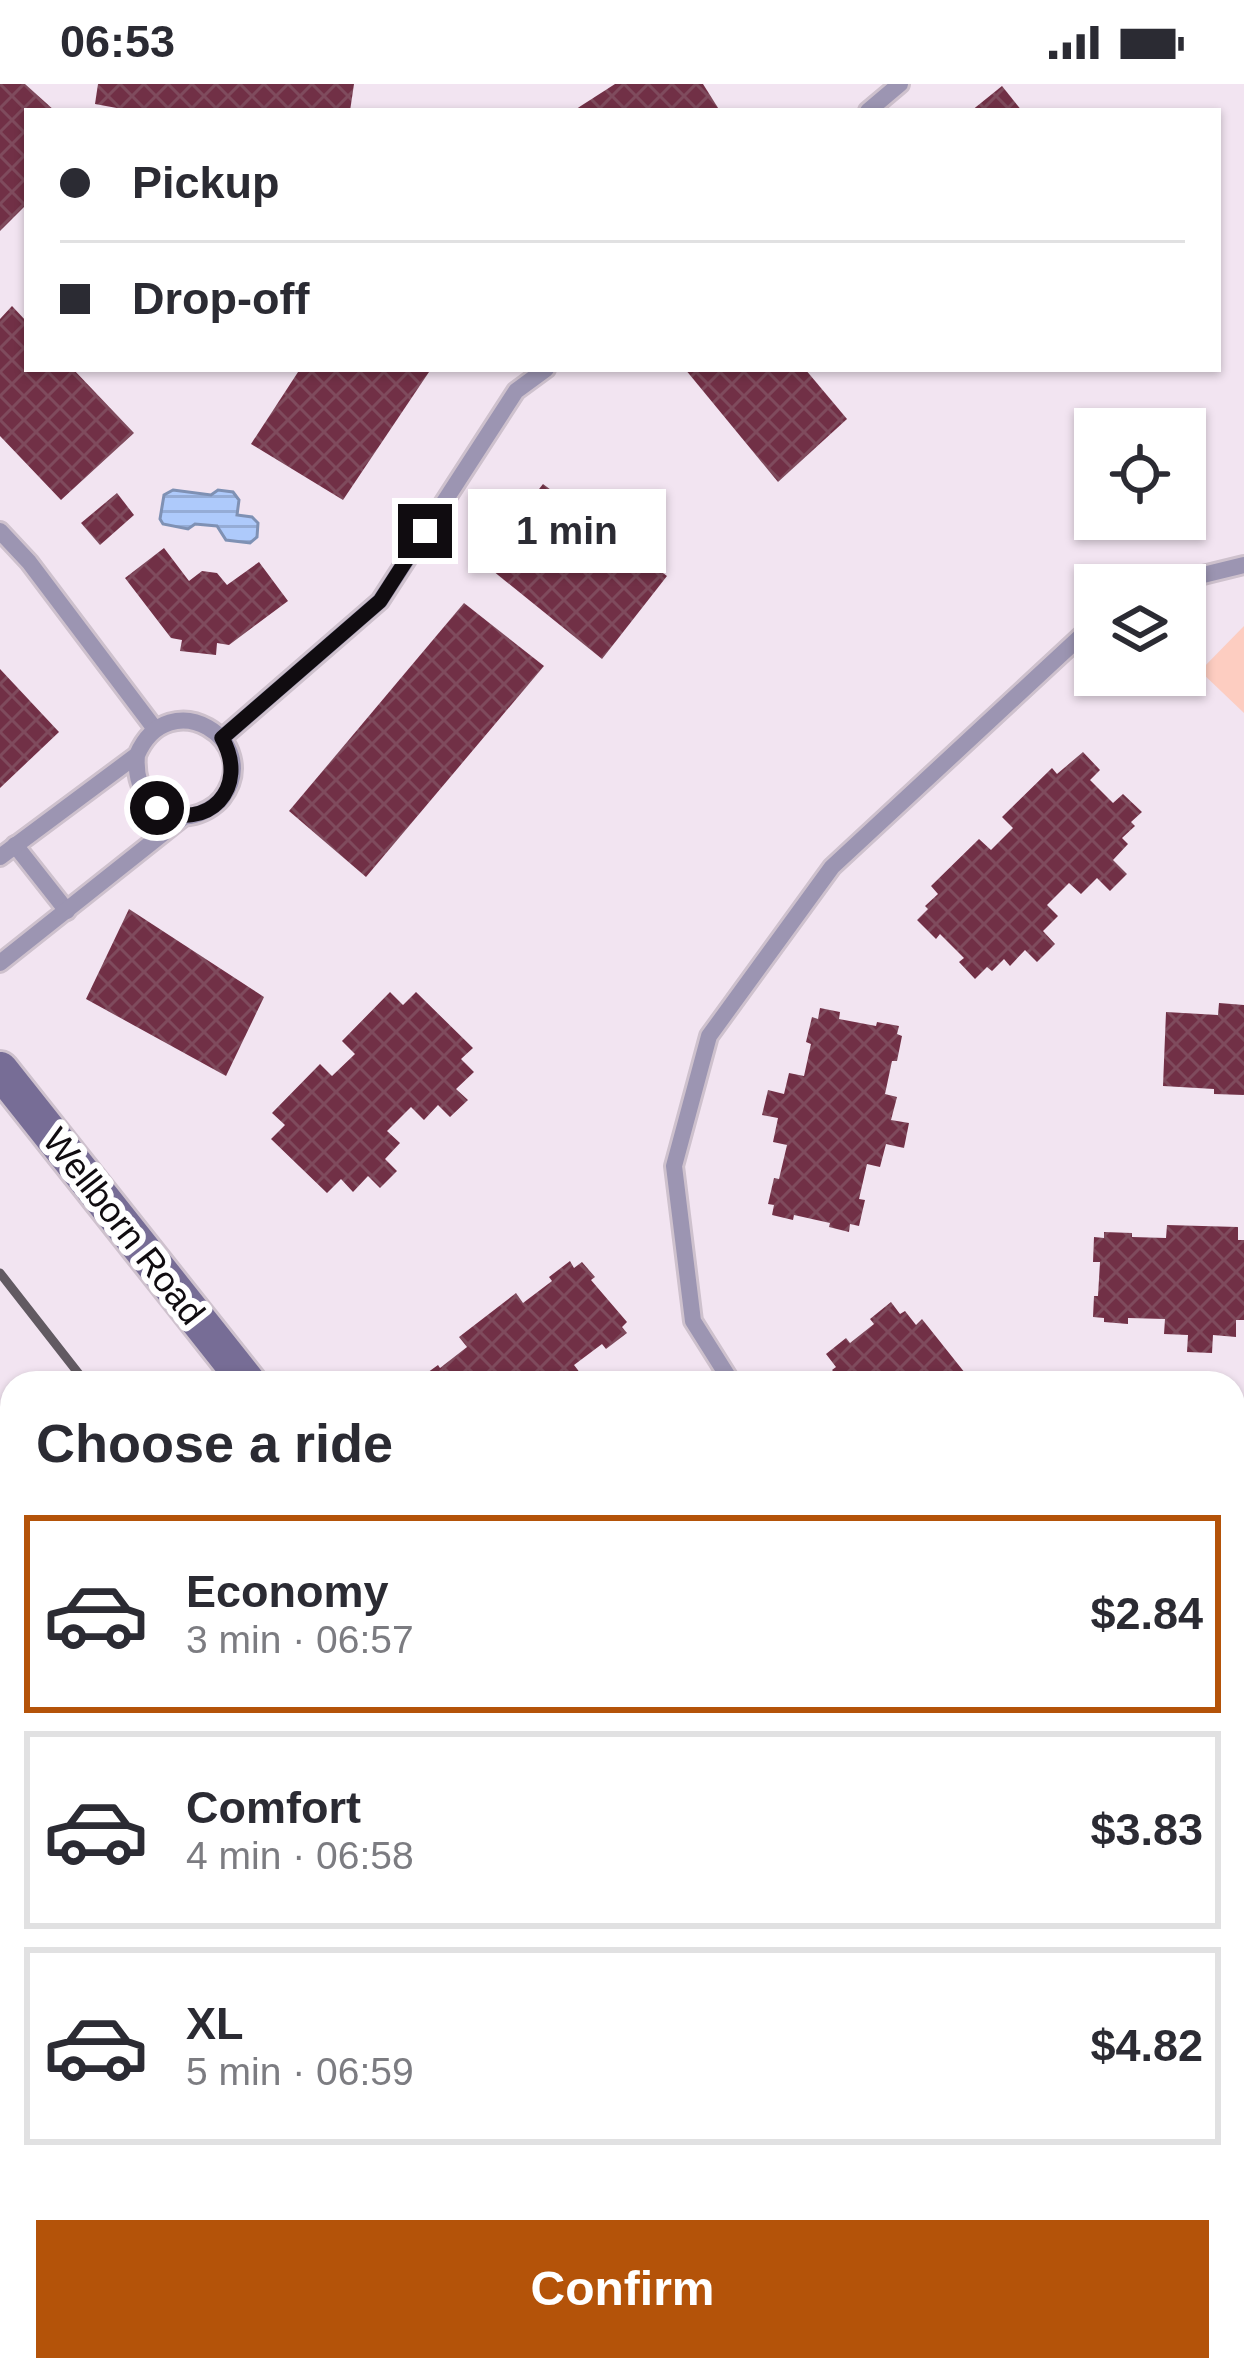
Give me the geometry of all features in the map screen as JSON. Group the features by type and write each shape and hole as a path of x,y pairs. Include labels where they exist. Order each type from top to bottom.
{"main road":[{"name":"Wellborn Road","path":"0,1070 238,1371"}],"lane":[{"path":"872,108 900,84"},
{"path":"222,738 380,601 516,391 542,372"},
{"path":"0,531 155,729"},
{"path":"1206,575 1244,566"},
{"path":"724,1371 693,1321 674,1166 709,1036 832,868 1074,643"},
{"path":"67,911 8,851 137,755 155,729 169,722 198,722 222,738 232,761 229,785 215,805 196,815 170,814 146,798 136,771 137,755"},
{"path":"0,963 185,816"}],"shaded area":[{"path":"1244,626 1244,713 1206,677 1206,665"}],"water":[{"path":"173,490 211,495 218,490 233,492 239,500 237,515 258,523 257,537 250,543 226,540 217,526 195,524 188,529 163,524 164,495"}],"building":[{"path":"0,84 25,84 52,108 24,108 24,207 0,231"},
{"path":"98,84 354,84 350,108 117,108 95,104"},
{"path":"615,84 703,84 718,108 578,108"},
{"path":"1002,86 1020,108 975,108"},
{"path":"12,306 24,319 24,372 76,372 134,433 61,500 0,436 0,319"},
{"path":"298,372 429,372 343,500 251,444"},
{"path":"687,372 808,372 847,419 778,482"},
{"path":"543,484 667,576 602,659 482,562"},
{"path":"117,493 134,515 100,545 81,523"},
{"path":"164,548 189,581 202,571 217,573 227,585 259,562 288,601 229,645 217,643 216,655 180,651 182,640 171,638 125,578"},
{"path":"464,603 544,666 366,877 289,811"},
{"path":"0,669 59,732 0,788"},
{"path":"1083,752 1100,770 1090,780 1113,803 1123,794 1142,812 1122,838 1128,844 1113,860 1127,874 1110,891 1097,878 1081,894 1069,883 1047,905 1058,916 1043,931 1055,944 1037,962 1025,950 1010,966 1004,959 975,979 959,962 964,958 917,920 938,894 931,886 979,839 991,850 1013,828 1002,817 1052,768 1057,774"},
{"path":"129,909 264,997 226,1076 86,999"},
{"path":"390,992 403,1005 416,992 473,1048 461,1059 474,1072 456,1089 468,1100 450,1117 438,1105 424,1120 411,1107 387,1131 400,1143 385,1159 397,1171 380,1188 368,1176 353,1192 341,1179 327,1193 271,1139 285,1125 272,1113 320,1064 332,1076 355,1054 342,1041"},
{"path":"1219,1003 1244,1005 1244,1095 1163,1086 1166,1012 1218,1015"},
{"path":"820,1008 840,1012 839,1019 899,1026 897,1034 902,1036 885,1094 897,1097 891,1120 909,1123 904,1148 886,1144 880,1167 867,1164 859,1226 850,1224 849,1232 794,1215 793,1220 772,1215 774,1205 768,1204 787,1145 773,1142 778,1118 762,1115 768,1090 784,1094 789,1073 804,1076 811,1044 806,1042 812,1017 818,1019"},
{"path":"1167,1225 1238,1227 1238,1240 1244,1240 1244,1320 1236,1320 1236,1337 1213,1335 1212,1353 1187,1352 1188,1335 1164,1334 1165,1319 1128,1318 1128,1324 1093,1317 1100,1262 1093,1262 1094,1237 1104,1238 1104,1232 1166,1238"},
{"path":"570,1261 574,1268 582,1262 595,1277 591,1280 627,1322 622,1327 627,1333 574,1365 579,1371 430,1371 467,1347 459,1337 516,1293 523,1303 552,1281 549,1277"},
{"path":"891,1302 916,1325 922,1319 963,1371 833,1371 836,1367 826,1354 874,1324 870,1319"}],"railway":[{"path":"0,1273 77,1371"}],"route":[{"path":"157,808 170,814 196,815 224,796 232,761 222,738 380,601 425,531"}]}
